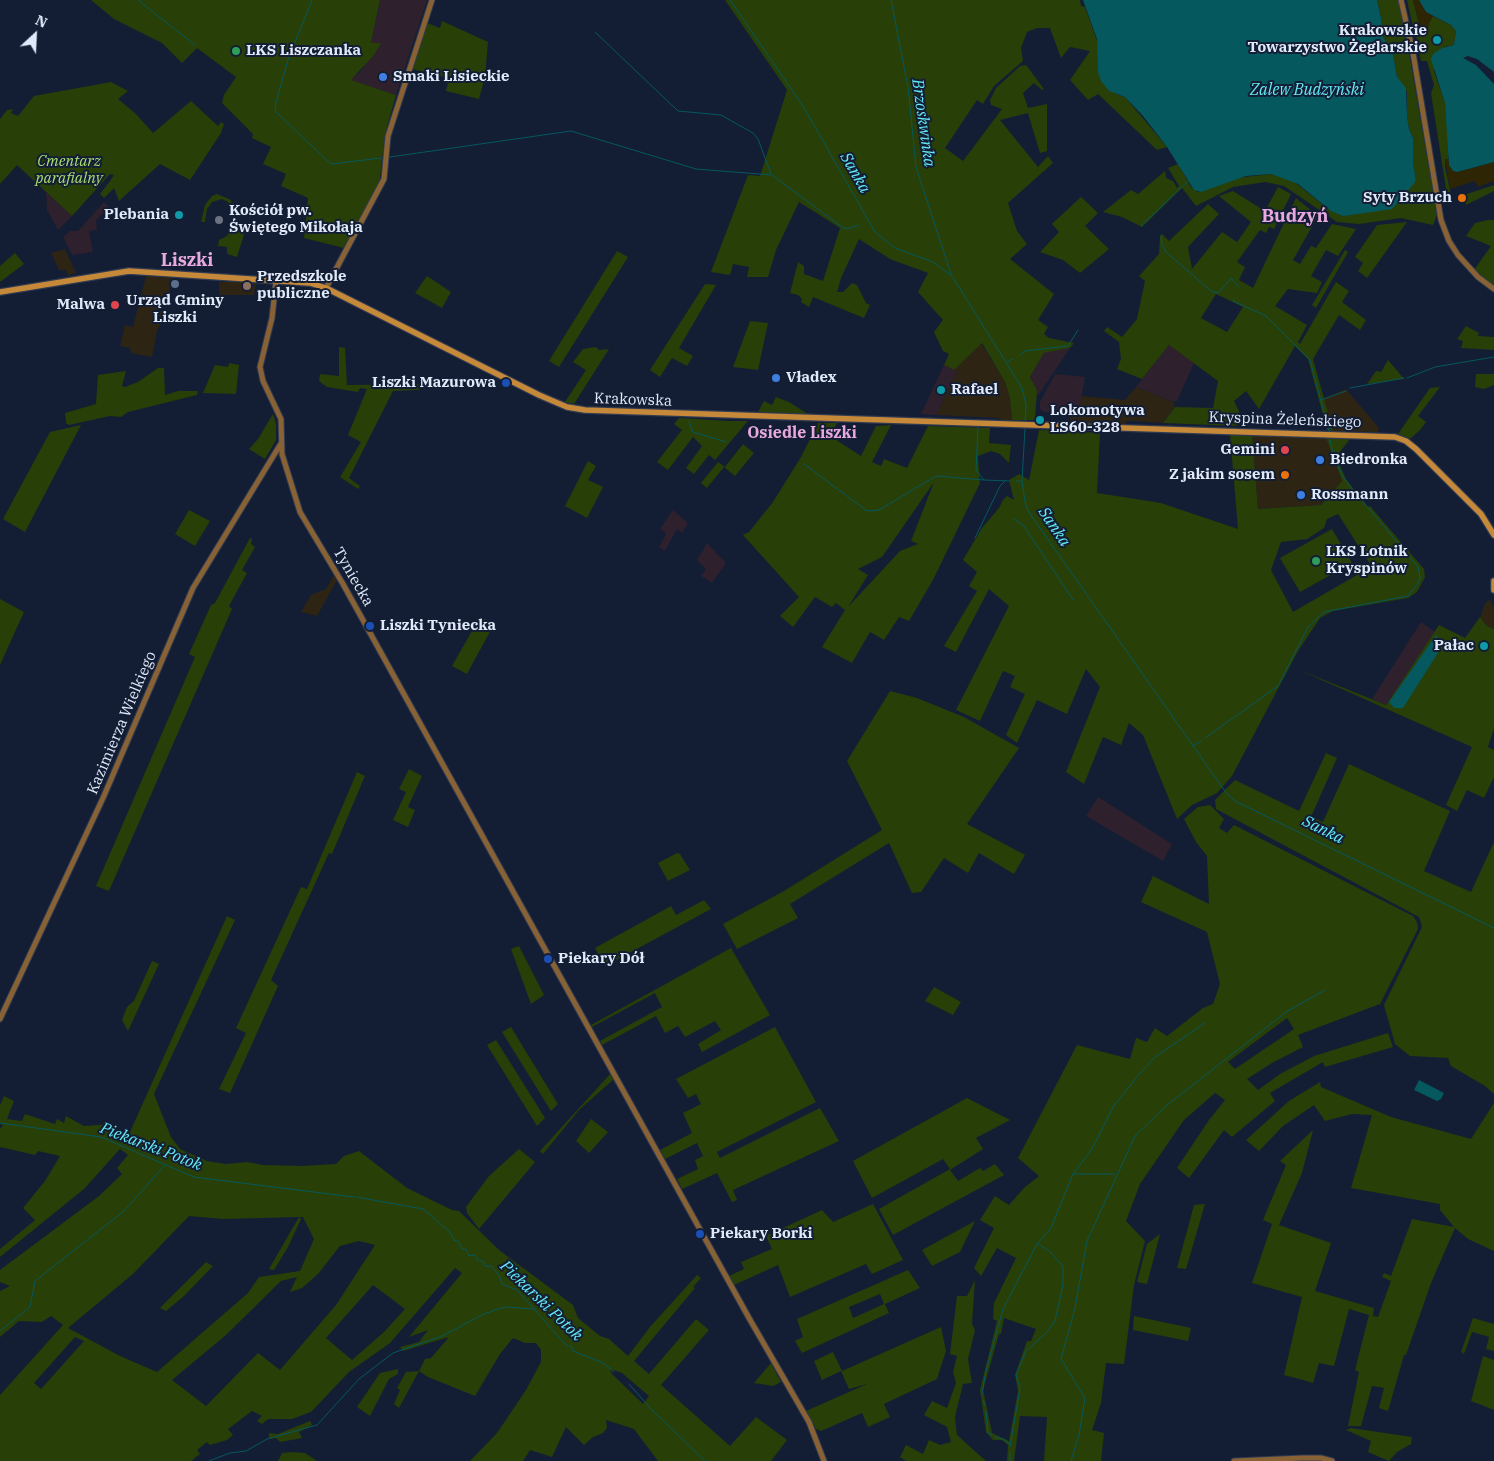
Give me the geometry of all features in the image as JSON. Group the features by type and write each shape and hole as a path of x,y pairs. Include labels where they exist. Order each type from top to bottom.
{"main road":[{"name":"Krakowska","path":"0,292 128,271 310,283 326,288 538,395 573,409 1032,425"},
{"name":"Kryspina Żeleńskiego","path":"1032,425 1387,436 1409,443 1484,517 1494,535"},
{"path":"1494,581 1494,590"}],"street":[{"path":"326,288 384,178 388,136 432,0"},
{"path":"1401,0 1414,62 1441,220 1458,255 1478,277 1494,289"},
{"name":"Tyniecka","path":"276,281 272,318 260,367 264,381 281,419 280,445 291,487 308,527 343,584 749,1318 810,1422 824,1461"},
{"name":"Kazimierza Wielkiego","path":"0,1019 99,807 193,588 280,445"},
{"path":"1234,1461 1302,1458 1332,1461"}],"shaded area":[{"path":"380,0 427,0 396,95 350,80 360,72 380,43 371,43"},
{"path":"46,192 72,216 58,230 47,210"},
{"path":"104,202 109,206 96,221 97,230 89,231 93,252 72,255 63,237 70,231 78,231"},
{"path":"65,249 76,273 68,275 66,270 59,270 51,253"},
{"path":"146,276 172,278 169,293 164,293 163,302 159,302 158,311 162,311 162,320 157,331 152,357 131,353 130,348 120,346 125,325 133,327"},
{"path":"219,282 256,282 254,295 219,295"},
{"path":"981,343 1005,382 1010,398 1012,420 936,415 957,371 954,370"},
{"path":"1169,345 1194,363 1177,401 1173,402 1136,387"},
{"path":"1070,348 1037,397 1037,390 1030,377 1044,353"},
{"path":"944,365 957,371 936,415 921,414"},
{"path":"1055,374 1085,377 1080,405 1069,407 1068,414 1044,412 1040,409 1040,402"},
{"path":"1136,387 1173,402 1175,406 1163,423 1135,421 1126,421 1125,424 1070,422 1069,407 1080,405 1081,396 1125,400"},
{"path":"1346,389 1379,428 1378,432 1333,431 1322,399"},
{"path":"1252,434 1326,438 1342,481 1320,505 1258,509"},
{"path":"673,510 688,523 682,533 677,529 665,551 659,547 666,534 660,529"},
{"path":"707,543 726,563 712,583 701,576 706,569 697,560"},
{"path":"334,575 337,580 317,616 301,612 311,595 326,589"},
{"path":"1490,600 1494,607 1494,629 1487,626 1480,617 1485,603"},
{"path":"1421,622 1435,632 1386,705 1372,699"},
{"path":"1098,797 1172,844 1163,861 1086,816"}],"green space":[{"path":"91,0 380,0 371,43 381,43 374,55 351,80 396,95 385,134 379,186 344,248 304,238 308,198 281,186 286,174 263,164 271,147 252,138 253,134 222,103 224,95 236,77 197,48 182,63 162,43 114,19"},
{"path":"725,0 1080,0 1081,6 1085,7 1116,94 1125,97 1167,147 1157,150 1098,94 1088,100 1070,80 1090,51 1070,47 1061,58 1050,28 1037,28 1027,32 1021,48 1023,61 994,86 983,104 977,100 945,148 963,161 1002,109 991,105 990,100 996,88 1020,66 1026,65 1044,89 1042,90 1034,83 1023,93 1028,108 1047,104 1047,151 1040,153 1028,113 1000,120 1038,167 1048,156 1053,163 1008,203 1017,231 1027,244 1010,259 1054,294 1038,320 1048,327 1044,334 1049,338 1074,343 1070,348 1044,353 1030,377 1037,390 1035,420 1012,420 1010,398 1005,382 982,343 954,370 944,365 949,354 943,351 934,332 943,320 918,292 928,273 890,259 859,239 841,278 837,292 843,292 852,283 857,285 866,303 870,305 864,318 813,297 809,307 801,302 802,299 798,295 790,293 798,262 804,266 804,274 823,281 840,228 799,202 776,250 768,277 747,277 749,267 733,264 730,275 711,272 748,175 760,176 787,90"},
{"path":"1377,0 1399,0 1402,12 1437,215 1433,225 1401,218 1359,224 1337,222 1284,186 1265,182 1233,187 1196,206 1182,188 1142,227 1122,217 1103,212 1131,190 1138,194 1165,171 1166,178 1173,181 1177,188 1179,186 1168,168 1178,164 1191,187 1198,192 1236,178 1271,174 1292,180 1323,205 1343,216 1416,181 1413,162 1413,138 1407,116 1407,92 1397,77 1393,54 1381,33 1381,18"},
{"path":"1407,0 1413,0 1422,35 1433,16 1451,25 1456,31 1454,45 1444,47 1434,71 1445,103 1450,147 1448,159 1445,159 1445,166 1451,195 1447,195 1431,93 1434,85 1427,61 1421,61 1416,36 1420,35 1418,27 1413,27"},
{"path":"442,21 488,42 485,77 479,99 446,91 449,78 412,69 427,23 440,28"},
{"name":"Cmentarz parafialny","path":"111,82 128,91 118,99 136,114 153,133 191,101 218,126 221,122 224,124 221,133 190,180 160,164 119,201 114,188 104,198 100,194 114,175 110,174 72,216 17,165 0,184 0,119 7,110 13,109 11,113 18,116 34,96"},
{"path":"1494,185 1494,191 1466,205 1464,195"},
{"path":"1278,187 1291,194 1274,229 1269,227 1266,233 1260,230 1237,262 1245,267 1239,280 1253,288 1296,198 1318,216 1293,260 1300,264 1311,246 1316,248 1332,224 1356,229 1338,256 1326,250 1311,276 1322,282 1317,293 1288,289 1275,306 1307,325 1298,342 1300,344 1336,282 1349,291 1342,302 1366,320 1360,330 1339,315 1313,359 1333,431 1327,430 1308,359 1295,346 1259,409 1246,391 1234,401 1239,411 1237,426 1163,423 1175,407 1213,408 1218,381 1169,345 1142,379 1117,369 1121,359 1119,342 1104,331 1107,327 1122,337 1137,319 1145,281 1139,276 1159,254 1160,236 1162,234 1169,241 1208,204 1219,214 1188,247 1192,269 1222,232 1237,242 1251,222 1219,196 1233,191 1265,211","holes":["1216,294 1243,307 1227,332 1201,318"]},
{"path":"217,194 231,200 234,224 246,228 237,257 227,254 227,247 218,246 219,240 227,236 232,227 232,212 228,202 222,199 212,202 207,209 205,222 201,222 205,205 212,196"},
{"path":"1081,197 1098,213 1085,226 1109,249 1080,273 1063,260 1040,252 1059,232 1052,224"},
{"path":"1494,220 1494,286 1474,270 1491,246 1466,236 1475,223"},
{"path":"1407,222 1367,278 1358,271 1363,263 1355,257 1377,225"},
{"path":"1345,250 1348,252 1316,308 1312,305"},
{"path":"617,251 628,257 559,367 549,361"},
{"path":"15,253 24,264 0,282 0,266"},
{"path":"427,276 451,292 442,308 415,293"},
{"path":"705,284 716,285 679,348 693,356 687,366 672,358 660,377 650,370"},
{"path":"750,321 768,323 758,370 733,367"},
{"path":"1466,326 1479,333 1478,336 1494,337 1494,350 1461,348 1463,341 1457,339"},
{"path":"339,347 345,348 347,385 428,384 418,390 393,391 349,478 360,486 358,489 340,477 361,442 348,435 367,389 360,388 358,392 327,387 319,381 320,374 339,376"},
{"path":"596,347 599,350 609,349 574,404 565,402 586,370 573,362 583,349"},
{"path":"1388,360 1404,379 1367,384 1376,371 1381,372"},
{"path":"229,363 239,365 236,394 203,393 215,365 228,367"},
{"path":"158,368 164,368 165,395 178,391 198,391 197,395 128,412 121,417 110,416 69,425 66,423 65,413 96,404 98,375 126,371 122,386 125,387 138,382"},
{"path":"1476,374 1494,374 1494,385 1484,389 1475,387"},
{"path":"1440,387 1418,416 1426,422 1420,430 1410,439 1398,434 1430,388"},
{"path":"776,397 789,402 808,414 758,412 764,401 772,405"},
{"path":"273,414 276,424 276,440 265,459 249,449 258,439"},
{"path":"679,418 748,421 715,460 709,455 694,474 686,468 702,446 693,437 668,470 657,462 682,430 674,424"},
{"path":"818,423 837,423 830,436 861,456 876,426 891,425 872,462 881,466 884,459 907,468 928,426 990,428 989,443 1011,445 1009,463 1000,454 991,451 978,456 980,483 933,580 909,621 899,617 884,640 870,632 852,663 822,647 845,610 836,603 832,607 815,597 793,627 780,616 799,597 743,535 749,532 773,502 801,457","holes":["934,482 911,541 918,544 900,551 848,607 868,575 858,569 882,557"]},
{"path":"81,425 25,532 3,519 50,432"},
{"path":"1039,430 1100,433 1097,493 1161,503 1238,529 1230,434 1252,434 1258,509 1321,505 1342,481 1326,438 1350,439 1339,453 1337,459 1346,479 1368,507 1370,506 1424,569 1425,577 1417,592 1408,598 1333,611 1320,618 1298,651 1232,776 1217,793 1192,805 1177,819 1143,735 1129,723 1121,745 1103,737 1084,784 1066,772 1100,687 1086,669 1067,714 1037,700 1017,743 1006,735 1025,694 1010,687 1015,676 1003,671 980,721 956,710 1009,606 989,589 956,652 944,646 977,591 969,586 977,572 963,560 982,528 999,508 1003,500 1007,496 1014,500 1009,480 1019,474 1029,480","holes":["1338,514 1370,564 1369,568 1293,612 1271,570 1281,542 1307,539 1324,528 1327,519"]},
{"path":"743,444 754,453 735,476 724,467 707,488 701,483 718,462 725,467"},
{"path":"588,461 596,466 588,480 603,487 587,518 565,506"},
{"path":"189,510 210,521 195,546 175,534"},
{"name":"LKS Lotnik Kryspinów","path":"1332,529 1352,563 1300,592 1280,558"},
{"path":"250,538 252,539 251,544 255,547 242,570 247,573 229,606 232,609 109,891 96,886 195,657 189,654 211,605 215,603"},
{"path":"0,599 24,612 0,665"},
{"path":"480,617 494,624 467,674 452,666"},
{"path":"1480,617 1487,626 1494,629 1494,728 1488,747 1494,750 1494,777 1484,798 1467,790 1457,811 1446,805 1472,747 1297,669 1386,705 1439,625 1465,638"},
{"path":"890,691 917,698 964,717 1019,748 967,824 1025,855 1014,874 979,853 968,873 944,858 921,892 912,893 889,843 790,904 798,918 737,949 723,924 784,891 882,830 847,761"},
{"path":"1326,753 1337,758 1311,817 1323,822 1349,764 1450,811 1424,871 1471,892 1494,842 1494,1094 1485,1086 1451,1066 1448,1058 1410,1056 1395,1044 1384,1005 1422,927 1419,917 1216,809 1215,800 1235,780 1299,811"},
{"path":"409,769 422,776 408,807 415,810 408,827 393,820 406,792 399,789"},
{"path":"357,772 365,776 332,854 329,853 271,980 278,986 230,1093 219,1089 246,1033 236,1028 301,887 307,889"},
{"path":"1210,805 1224,819 1219,828 1227,833 1234,825 1413,916 1417,922 1418,929 1380,1004 1298,1035 1303,1047 1247,1079 1258,1090 1280,1074 1314,1056 1388,1033 1393,1047 1325,1067 1323,1062 1270,1093 1275,1101 1232,1137 1224,1130 1189,1178 1177,1168 1209,1120 1225,1100 1215,1093 1184,1120 1140,1184 1126,1221 1145,1241 1134,1285 1124,1364 1106,1363 1101,1403 1092,1430 1104,1433 1101,1461 1044,1461 1047,1417 1020,1416 1014,1461 1007,1461 1008,1445 1002,1440 993,1440 986,1432 980,1390 997,1321 993,1319 994,1303 1016,1258 997,1248 981,1276 974,1268 994,1228 980,1220 995,1196 1009,1205 1024,1188 1039,1176 1018,1158 1077,1045 1130,1059 1136,1038 1147,1042 1155,1028 1167,1036 1203,1008 1213,1004 1220,984 1207,932 1141,902 1153,876 1209,904 1207,856 1196,842 1184,819 1198,807","holes":["1287,1018 1294,1029 1235,1069 1228,1062","1004,1318 1036,1329 1031,1341 1027,1341 1015,1375 1018,1391 1009,1441 992,1433 983,1390 999,1334 1001,1334"]},
{"path":"677,853 680,854 690,870 668,881 658,863"},
{"path":"704,900 711,909 605,966 595,948 671,906 676,915"},
{"path":"227,916 235,920 154,1094 171,1137 180,1149 207,1161 226,1164 247,1162 263,1165 302,1166 336,1164 344,1156 359,1151 407,1188 452,1210 459,1211 499,1250 573,1305 578,1318 600,1336 609,1339 628,1356 650,1327 697,1275 701,1278 693,1287 695,1288 634,1361 649,1374 696,1319 709,1330 661,1385 730,1446 756,1417 787,1440 771,1461 658,1461 634,1429 606,1420 607,1428 603,1433 593,1437 584,1445 566,1427 552,1457 530,1450 523,1461 470,1461 497,1433 526,1390 541,1362 541,1350 536,1343 525,1343 513,1338 500,1354 475,1396 428,1377 419,1371 425,1359 431,1358 449,1337 403,1351 400,1347 419,1342 428,1330 409,1337 462,1273 455,1268 390,1343 349,1372 311,1412 292,1419 268,1419 262,1424 257,1421 262,1416 252,1411 228,1429 233,1435 227,1440 210,1445 207,1442 197,1450 200,1454 191,1461 0,1461 0,1395 63,1325 51,1316 42,1322 19,1321 0,1337 0,1291 10,1286 0,1282 0,1270 99,1196 122,1174 117,1168 128,1155 120,1149 84,1189 0,1257 0,1249 35,1220 23,1208 45,1181 60,1156 38,1151 35,1155 0,1147 0,1129 3,1125 0,1124 0,1105 4,1096 14,1101 7,1119 22,1121 25,1114 55,1124 57,1119 64,1123 66,1116 84,1126 112,1124 116,1126 112,1139 125,1143","holes":["189,1216 223,1219 303,1217 314,1239 300,1271 259,1277 248,1293 157,1372 120,1356 68,1328 133,1274","359,1241 375,1245 336,1305 280,1370 258,1353 206,1406 172,1380 226,1335 281,1281 297,1277 290,1292 302,1288 318,1274 340,1246","373,1285 405,1309 384,1332 352,1360 326,1338","75,1337 84,1341 41,1389 34,1383","610,1369 622,1373 649,1396 643,1404 612,1374"]},
{"path":"519,946 544,995 531,1004 511,949"},
{"path":"731,948 770,1015 702,1052 698,1044 721,1030 715,1021 685,1037 678,1026 665,1033 656,1016 602,1045 600,1041 662,1007 655,993 592,1027 591,1025"},
{"path":"152,961 159,964 128,1031 122,1020 127,1007 134,1001"},
{"path":"934,987 961,1002 953,1015 925,1001"},
{"path":"511,1027 558,1104 551,1111 502,1032"},
{"path":"775,1027 816,1102 717,1152 720,1158 820,1108 839,1141 733,1190 737,1200 732,1202 717,1173 682,1189 677,1179 698,1169 695,1160 703,1156 697,1143 665,1159 660,1150 692,1133 683,1113 701,1104 696,1094 688,1098 676,1079"},
{"path":"496,1040 545,1118 537,1126 487,1045"},
{"path":"611,1073 614,1079 579,1110 543,1154 540,1151"},
{"path":"1320,1082 1321,1087 1391,1117 1471,1139 1494,1103 1494,1251 1468,1239 1455,1228 1431,1283 1406,1355 1404,1355 1388,1411 1379,1408 1384,1388 1372,1386 1361,1426 1348,1426 1359,1372 1355,1370 1369,1315 1349,1309 1334,1366 1319,1363 1313,1383 1284,1375 1302,1297 1252,1283 1272,1224 1263,1220 1286,1165 1280,1161 1313,1130 1302,1173 1279,1225 1331,1243 1315,1291 1374,1308 1373,1316 1378,1317 1391,1281 1382,1277 1384,1273 1391,1276 1412,1219 1454,1227 1440,1210 1440,1204 1351,1188 1372,1115 1352,1114 1325,1121 1314,1105 1283,1126 1259,1151 1246,1140 1289,1101"},
{"path":"967,1098 1010,1120 976,1138 983,1149 950,1170 958,1181 980,1168 983,1171 995,1164 1004,1175 893,1235 879,1209 950,1169 943,1159 872,1198 853,1161"},
{"path":"591,1119 608,1132 589,1153 576,1141"},
{"path":"519,1149 535,1162 479,1229 467,1213 466,1207 489,1176"},
{"path":"873,1204 903,1260 872,1274 866,1264 790,1297 778,1265 734,1285 729,1276 744,1269 741,1262 772,1249 766,1236 822,1210 833,1222"},
{"path":"1205,1204 1186,1269 1177,1268 1194,1205"},
{"path":"299,1217 301,1219 288,1247 274,1270 269,1269"},
{"path":"975,1221 960,1252 932,1266 922,1250"},
{"path":"1160,1234 1147,1284 1137,1282 1147,1244"},
{"path":"206,1262 213,1266 184,1296 166,1311 160,1308"},
{"path":"908,1270 920,1288 885,1304 889,1313 802,1353 795,1341 803,1337 797,1319","holes":["880,1294 884,1304 853,1318 849,1307"]},
{"path":"975,1280 972,1324 975,1330 968,1359 972,1383 963,1384 955,1417 957,1435 986,1461 906,1461 900,1457 906,1445 923,1454 929,1440 940,1445 951,1442 947,1427 924,1415 932,1401 947,1408 956,1383 953,1372 957,1356 950,1354 957,1296 967,1296"},
{"path":"1134,1316 1191,1328 1188,1341 1133,1330"},
{"path":"1473,1318 1494,1324 1494,1351 1486,1349 1489,1337 1472,1332 1464,1354 1461,1352"},
{"path":"941,1327 946,1351 937,1379 884,1404 890,1417 868,1427 862,1413 821,1431 816,1429 806,1411 867,1384 849,1389 841,1371 822,1380 814,1361 833,1352 842,1371"},
{"path":"1483,1356 1494,1360 1494,1410 1471,1401"},
{"path":"771,1363 781,1382 773,1386 754,1383"},
{"path":"398,1369 398,1374 389,1379 370,1416 357,1407 380,1373"},
{"path":"419,1371 399,1408 394,1404 400,1390 397,1388 406,1372"},
{"path":"310,1421 312,1425 299,1432 302,1438 280,1442 276,1438 269,1439 269,1433 278,1434"},
{"path":"1351,1428 1412,1437 1411,1444 1397,1452 1389,1461 1368,1452 1371,1441 1346,1430"},
{"path":"282,1453 305,1453 317,1461 278,1461"}],"sand":[{"path":"1413,0 1419,0 1426,12 1433,16 1429,23 1428,34 1422,35"},
{"path":"1445,159 1448,159 1453,171 1461,171 1494,162 1494,181 1478,187 1475,181 1450,189"}],"water":[{"name":"Zalew Budzyński","path":"1083,0 1377,0 1381,18 1381,33 1393,54 1397,77 1406,88 1407,116 1413,138 1413,162 1416,181 1392,209 1343,216 1331,211 1298,184 1271,174 1246,176 1201,192 1194,190 1167,147 1143,116 1125,97 1109,91 1101,81 1098,72 1097,39"},
{"path":"1419,0 1494,0 1494,72 1477,59 1468,56 1463,58 1476,65 1494,84 1494,162 1457,172 1453,171 1449,165 1445,103 1431,59 1433,54 1442,48 1454,45 1456,31 1451,25 1426,12"},
{"path":"1436,635 1441,648 1403,708 1394,708 1389,702"},
{"path":"1419,1080 1444,1093 1441,1099 1437,1101 1414,1090"}],"waterway":[{"path":"138,0 195,45"},
{"path":"312,0 288,60 275,106 276,112 331,164 381,158"},
{"name":"Sanka","path":"730,0 803,106 875,232 895,248 933,262 952,276 1022,388 1026,405 1025,424"},
{"name":"Brzoskwinka","path":"891,0 908,87 916,167 951,274"},
{"path":"595,32 678,111 721,115 753,133 758,139 771,174"},
{"path":"390,157 571,131 696,169 772,175 842,227 847,229 859,225"},
{"path":"1141,226 1188,181"},
{"path":"1161,236 1162,245 1166,252 1211,291 1217,293 1231,278 1239,287"},
{"path":"1234,299 1233,301 1266,316 1310,360 1329,431"},
{"path":"1020,355 1025,351 1068,346 1078,330"},
{"path":"1407,378 1435,367 1494,357"},
{"path":"1007,362 1013,359"},
{"path":"1350,388 1404,378"},
{"path":"1321,400 1346,391"},
{"path":"689,421 693,432 726,442"},
{"path":"978,427 976,470 984,480 1010,481"},
{"name":"Sanka","path":"1025,428 1022,481 1028,511 1227,794 1235,801 1494,928"},
{"path":"1205,738 1278,686 1308,627 1324,612 1408,596 1418,583 1420,577 1418,567 1345,480 1334,458 1330,440"},
{"path":"804,464 867,511 879,510 936,476 984,480"},
{"path":"975,538 1000,486 1005,481"},
{"name":"Sanka","path":"1016,481 1021,481"},
{"path":"1014,519 1023,525 1073,600"},
{"path":"1193,746 1201,741"},
{"path":"1071,1461 1079,1435 1085,1398 1061,1359 1075,1308 1087,1241 1135,1136 1166,1106 1286,1012 1325,990"},
{"path":"982,1394 986,1371 1003,1309 1037,1244 1051,1228 1073,1174 1092,1149 1113,1107 1155,1057 1205,1023"},
{"name":"Piekarski Potok","path":"0,1123 101,1137 194,1177 354,1197"},
{"path":"0,1331 30,1307 35,1281 124,1211 165,1165"},
{"path":"1074,1174 1115,1174"},
{"name":"Piekarski Potok","path":"356,1197 423,1209 449,1231 454,1240 459,1242 462,1249 466,1249 469,1256 475,1255 478,1261 483,1261 485,1266 491,1266 499,1275 502,1284 517,1290 567,1346 571,1346 573,1351 603,1363 614,1372"},
{"path":"1010,1447 1020,1388 1016,1375 1026,1351 1047,1332 1055,1321 1063,1285 1063,1266 1049,1251 1038,1244"},
{"path":"209,1461 230,1453 246,1451 267,1439 317,1425 359,1379 393,1353 442,1336 484,1314 504,1307 535,1309"},
{"name":"Piekarski Potok","path":"629,1384 651,1409 705,1461"},
{"path":"983,1400 985,1405"},
{"path":"986,1411 988,1433 992,1435"},
{"path":"995,1437 1003,1439 1010,1444"},
{"path":"1010,1452 1010,1461"}],"place":[{"name":"Krakowskie Towarzystwo Żeglarskie","path":"1437,40"},
{"name":"LKS Liszczanka","path":"236,51"},
{"name":"Smaki Lisieckie","path":"383,77"},
{"name":"Syty Brzuch","path":"1462,198"},
{"name":"Plebania","path":"179,215"},
{"name":"Kościół pw. Świętego Mikołaja","path":"219,220"},
{"name":"Urząd Gminy Liszki","path":"175,284"},
{"name":"Przedszkole publiczne","path":"247,286"},
{"name":"Malwa","path":"115,305"},
{"name":"Vładex","path":"776,378"},
{"name":"Liszki Mazurowa","path":"506,383"},
{"name":"Rafael","path":"941,390"},
{"name":"Lokomotywa LS60-328","path":"1040,420"},
{"name":"Gemini","path":"1285,450"},
{"name":"Biedronka","path":"1320,460"},
{"name":"Z jakim sosem","path":"1285,475"},
{"name":"Rossmann","path":"1301,495"},
{"name":"LKS Lotnik Kryspinów","path":"1316,561"},
{"name":"Liszki Tyniecka","path":"370,626"},
{"name":"Pałac","path":"1484,646"},
{"name":"Piekary Dół","path":"548,959"},
{"name":"Piekary Borki","path":"700,1234"}],"district":[{"name":"Budzyń","path":"1295,217"},
{"name":"Liszki","path":"187,261"},
{"name":"Osiedle Liszki","path":"802,433"}]}
